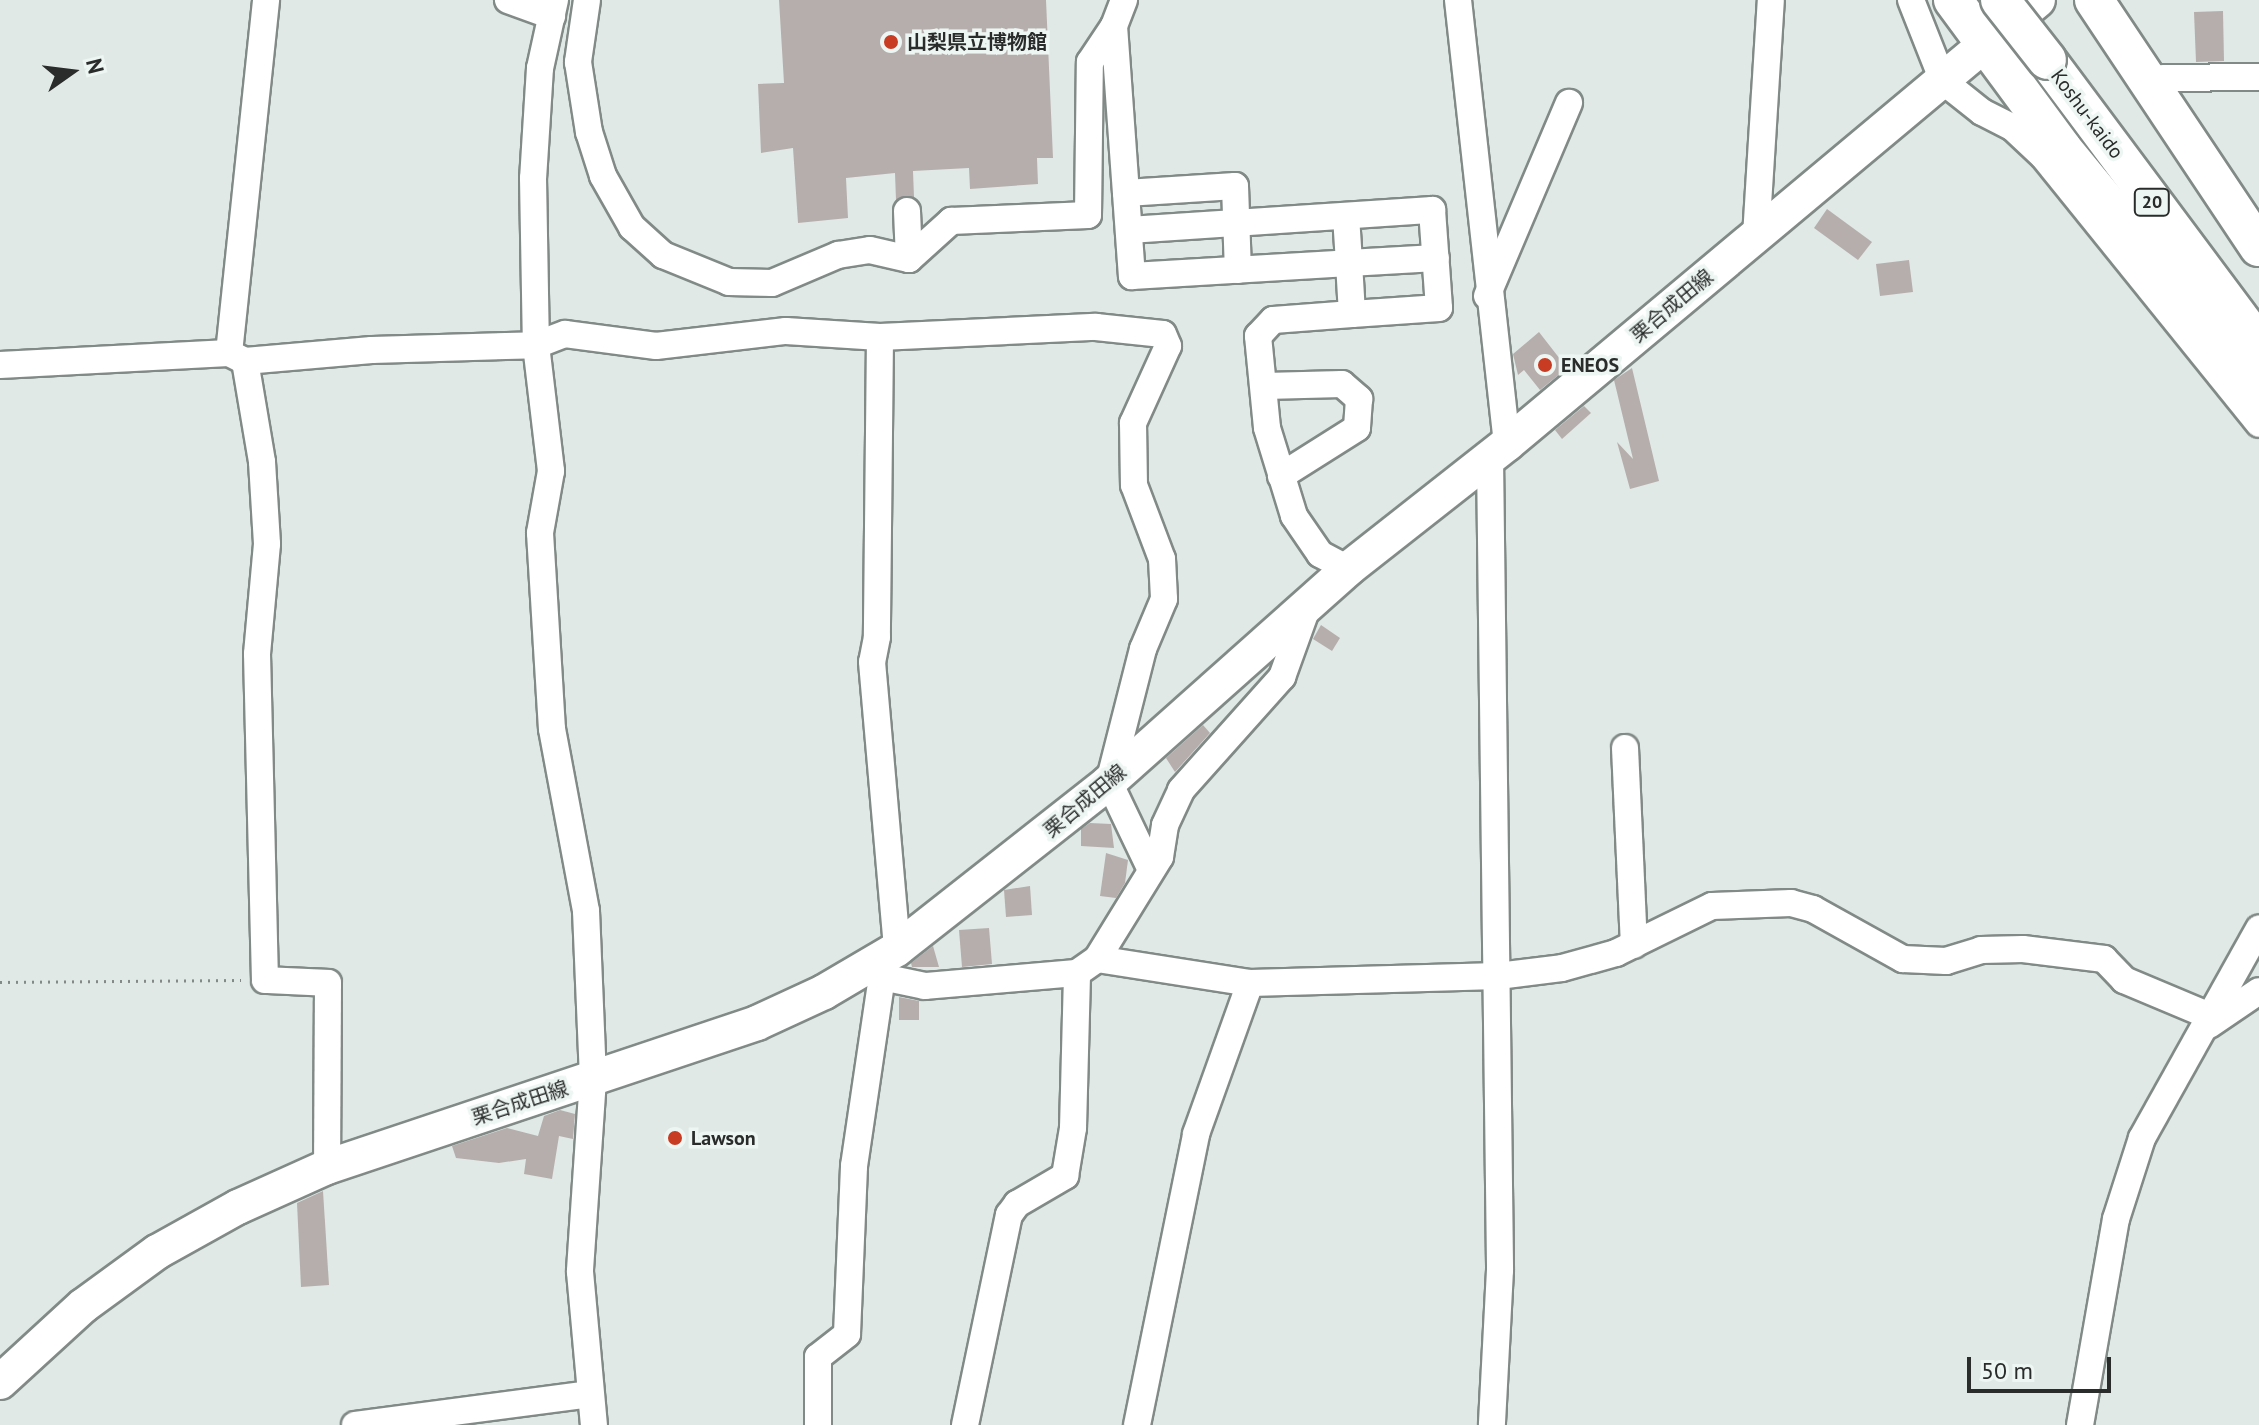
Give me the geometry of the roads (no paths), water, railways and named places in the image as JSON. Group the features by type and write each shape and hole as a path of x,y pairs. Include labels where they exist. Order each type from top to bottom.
{"highway":[{"path":"1953,0 1983,47 2259,388"},
{"name":"Koshu-kaido","path":"2000,0 2056,52 2259,301"},
{"name":"Koshu-kaido","path":"2032,0 2056,52 2259,344"},
{"path":"2094,0 2259,247"}],"main road":[{"name":"栗合成田線","path":"0,1382 83,1306 157,1252 238,1207 327,1167 757,1023 887,961 1109,782 1348,569 1499,451 2038,0"}],"street":[{"path":"266,0 237,357 262,462 267,544 257,654 265,980 328,983 327,1167"},
{"path":"508,0 554,8 540,68 533,178 536,345 551,471 540,533 552,729 586,911 593,1079 580,1272 594,1425"},
{"path":"587,0 578,62 589,132 603,176 632,227 663,255 729,282 772,283 838,255 870,250 909,259"},
{"path":"909,259 951,221 1088,215 1090,62 1114,26 1124,0"},
{"path":"1458,0 1499,451 1500,1270 1492,1425"},
{"path":"1756,236 1771,0"},
{"path":"1911,0 1943,81 1982,112 2012,127 2043,156 2259,424"},
{"path":"2118,0 2127,26 2259,220"},
{"path":"1114,26 1132,276 1436,258"},
{"path":"2163,78 2259,77"},
{"path":"1487,296 1569,103"},
{"path":"1126,193 1235,186 1238,270"},
{"path":"1129,230 1432,210 1439,308 1273,320 1258,336 1267,428 1294,516 1320,554 1348,569"},
{"path":"907,211 909,259"},
{"path":"1346,216 1352,314"},
{"path":"0,365 536,345 565,334 656,346 786,331 880,337 1096,327 1163,334 1168,346 1133,423 1134,485 1162,559 1164,599 1143,649 1109,782 1150,868"},
{"path":"818,1425 818,1357 847,1334 854,1166 887,961 872,662 877,637 880,337"},
{"path":"1265,386 1342,384 1359,399 1357,428 1281,476"},
{"path":"965,1425 1009,1215 1017,1204 1065,1176 1073,1128 1087,966 1160,857 1165,825 1181,790 1282,677 1307,608"},
{"path":"1625,748 1634,945"},
{"path":"887,961 925,986 1087,966 1250,983 1498,976 1562,968 1634,945 1712,906 1791,903 1813,909 1903,959 1946,961 1981,950 2023,949 2104,959 2124,980 2207,1022"},
{"path":"2080,1425 2116,1219 2142,1138 2259,929"},
{"path":"1137,1425 1196,1134 1250,983"},
{"path":"2207,1022 2259,991"},
{"path":"355,1425 589,1394"}],"place":[{"name":"山梨県立博物館","path":"891,42"},
{"name":"ENEOS","path":"1545,365"},
{"name":"Lawson","path":"675,1138"}]}
